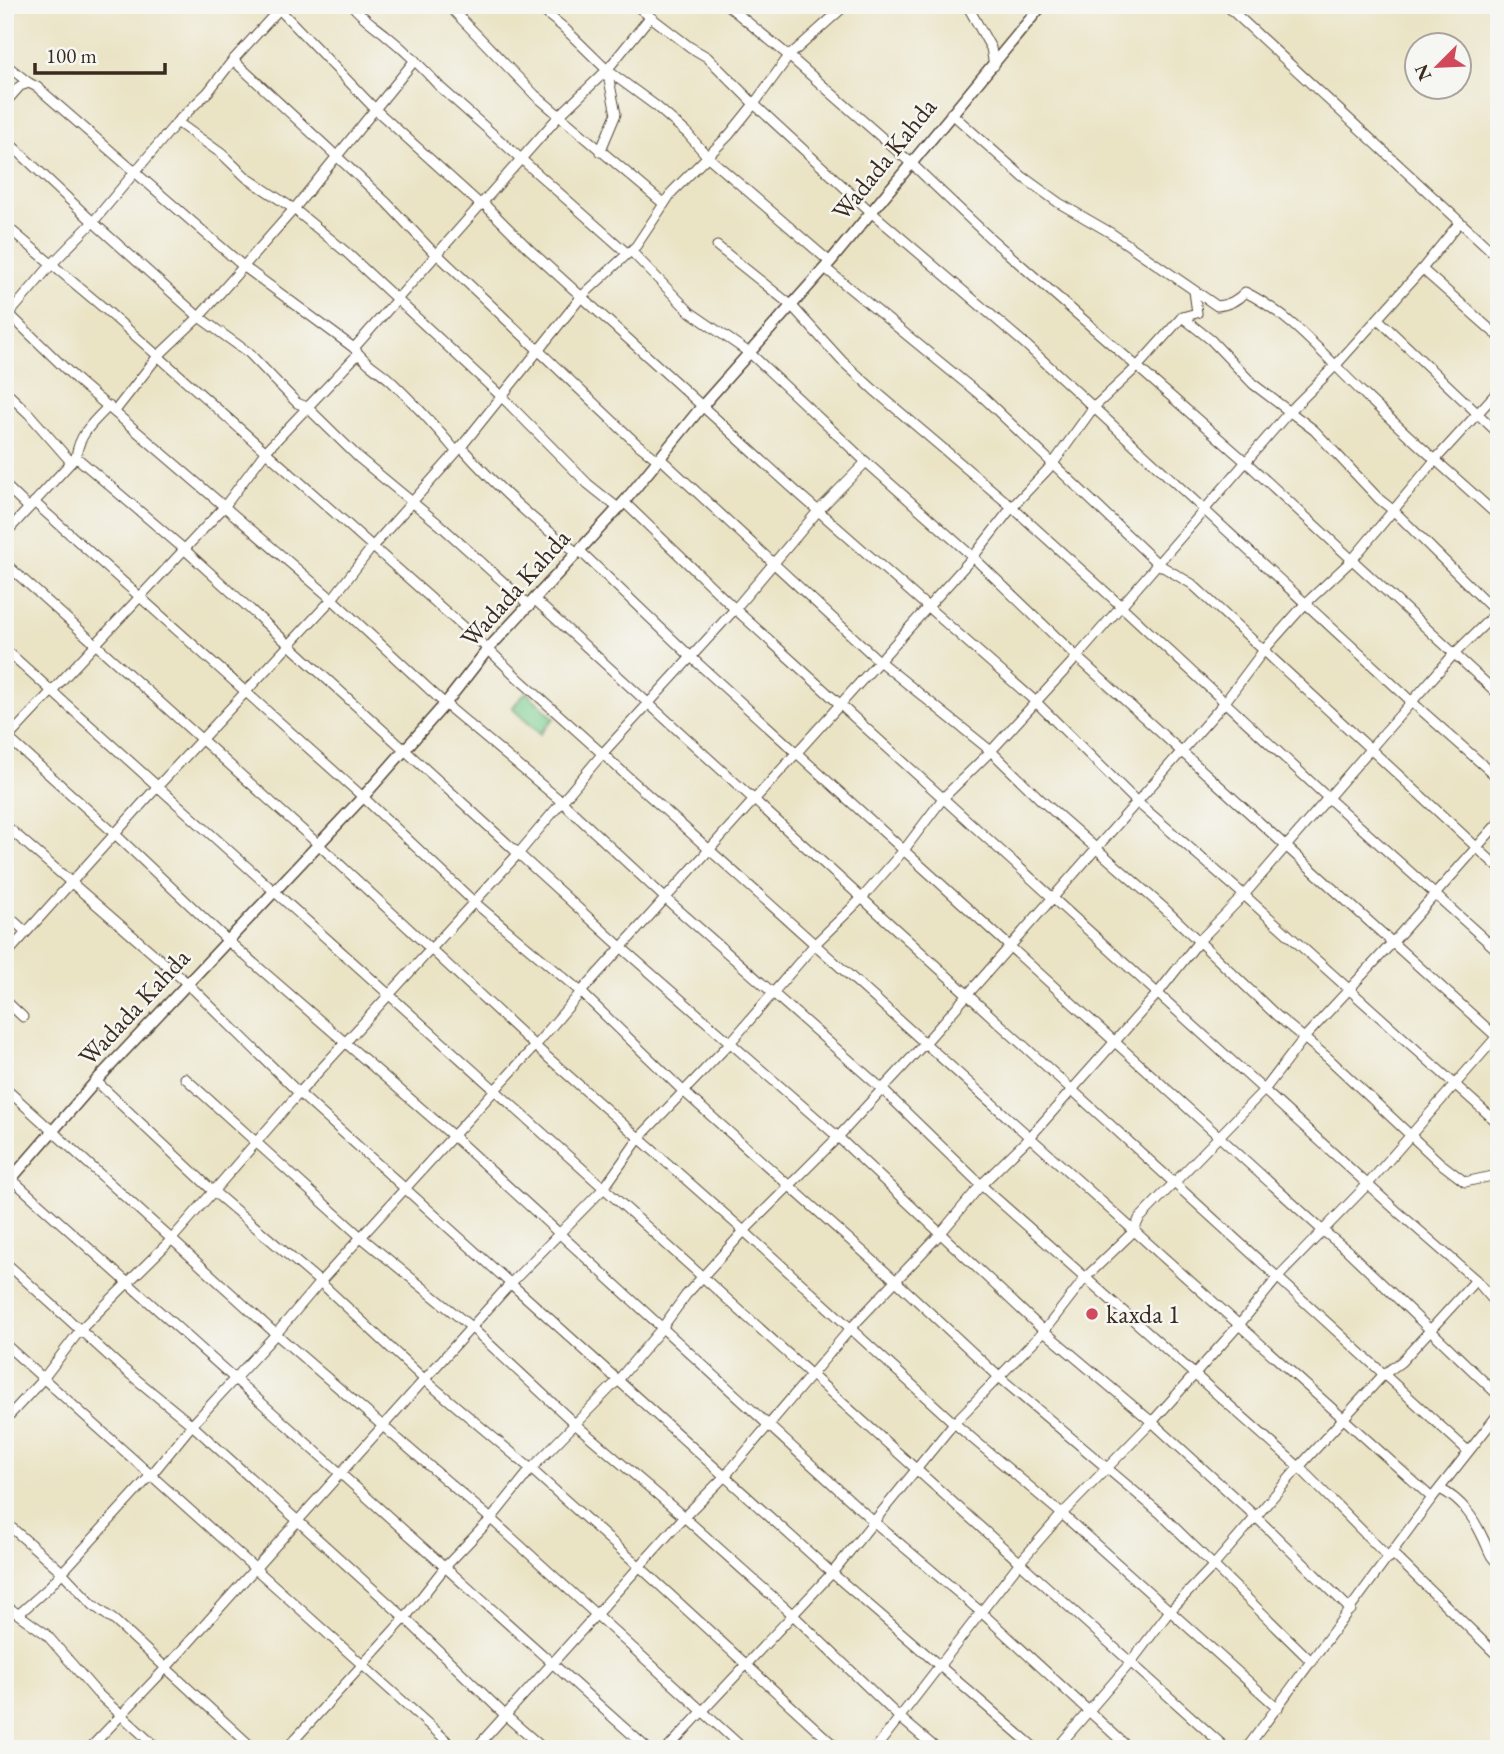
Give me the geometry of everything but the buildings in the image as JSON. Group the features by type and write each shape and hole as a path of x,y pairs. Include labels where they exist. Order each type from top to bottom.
{"main road":[{"name":"Wadada Kahda","path":"8,1179 187,983 363,797 445,704 488,649 621,505 704,405 827,265 1042,5"}],"street":[{"path":"352,5 364,19 415,60 440,87 629,252 690,312 751,354 973,557 1077,657 1498,1036 1368,1184 1278,1277 1152,1422 1062,1514 1020,1562 874,1749"},
{"path":"448,5 535,95 664,204"},
{"path":"536,5 607,70 687,133 707,156 827,265 985,399 1158,564 1192,584 1499,868"},
{"path":"635,5 707,57 871,212 1024,343 1305,604 1499,779"},
{"path":"727,5 912,164 989,237 1246,462 1499,695"},
{"path":"5,956 332,599 373,546 540,351 582,296 642,239 684,179 729,135 789,56 846,5"},
{"path":"967,5 991,48 994,66"},
{"path":"1226,5 1499,258"},
{"path":"1499,1124 1137,802 1036,702 818,511 376,110 281,7 208,92 177,122 93,222 7,315 78,381 332,599 445,704 562,802 666,899 881,1088 981,1185 1300,1467 1499,1657"},
{"path":"650,17 607,70 559,116 436,253 356,351 267,451 224,507 6,738 115,834 227,940 453,1136 768,1426 873,1521 981,1612 1130,1749"},
{"path":"233,60 387,203 636,443 659,459 879,661 991,751 1439,1162 1465,1182 1492,1176 1499,1180"},
{"path":"5,534 73,459 82,434 112,408 243,267 337,158 415,60"},
{"path":"5,64 37,87 243,267 356,351 390,380 510,498 551,534 579,552 691,657 1347,1250 1499,1396"},
{"path":"600,152 616,114 607,70"},
{"path":"5,103 20,86 29,83"},
{"path":"951,113 1023,177 1217,306 1227,305 1245,292 1262,300 1282,315 1363,394 1499,517"},
{"path":"177,122 222,154 247,178 294,209 397,298 502,397 588,484 621,505 1433,1244 1476,1280 1499,1307"},
{"path":"5,139 198,317 248,353 297,404 307,407 359,458 648,702 1468,1451"},
{"path":"89,1749 165,1669 511,1283 604,1188 640,1137 682,1090 730,1043 815,944 862,898 944,797 991,751 1077,657 1204,508 1289,412 1378,319 1460,222"},
{"path":"5,225 267,451 1432,1498"},
{"path":"717,246 792,306 874,390 1120,605 1499,952"},
{"path":"1422,269 1499,337"},
{"path":"19,1614 47,1589 152,1474 192,1425 320,1282 973,557 1012,508 1052,465 1093,408 1137,368 1182,317 1197,313 1194,292"},
{"path":"475,1749 684,1517 726,1475 851,1328 940,1234 981,1185 1030,1137 1158,993 1199,941 1244,895 1454,654 1498,612 1379,499 1314,430 1253,383 1210,340 1182,317"},
{"path":"1378,319 1499,434"},
{"path":"286,1749 405,1618 445,1567 491,1519 531,1469 619,1379 686,1295 744,1231 838,1137 1011,947 1225,702 1264,650 1305,604 1352,559 1436,459 1499,390"},
{"path":"5,391 73,459 184,549 622,948 838,1137 1044,1331 1152,1422 1350,1609"},
{"path":"5,1420 43,1379 81,1329 171,1240 299,1093 518,854 603,753 735,609 818,511 866,462"},
{"path":"5,485 140,595 363,797 474,902 581,992 682,1090 896,1280 998,1376 1160,1513 1312,1662"},
{"path":"5,562 202,738 535,1046 640,1137 954,1423 1062,1514 1278,1708"},
{"path":"5,649 1227,1749"},
{"path":"667,1749 704,1713 832,1573 954,1423 1044,1331 1085,1278 1134,1231 1139,1219 1265,1089 1304,1038 1394,942 1499,822"},
{"path":"5,825 187,983 299,1093 832,1573 1036,1749"},
{"path":"5,913 26,932"},
{"path":"5,1000 23,1017"},
{"path":"185,1078 361,1237 471,1327 575,1424 684,1517 937,1749"},
{"path":"96,1081 213,1191 320,1282 425,1380 531,1469 838,1749"},
{"path":"5,1088 276,1334 598,1614 744,1749"},
{"path":"8,1179 341,1472 648,1749"},
{"path":"5,1262 120,1366 192,1425 405,1618 544,1749"},
{"path":"1056,1749 1131,1662 1169,1612 1384,1374 1401,1362 1476,1280"},
{"path":"5,1343 456,1749"},
{"path":"1246,1749 1432,1498 1499,1413"},
{"path":"1440,1489 1451,1494 1475,1521 1494,1555 1492,1559 1499,1564"},
{"path":"5,1522 254,1749"},
{"path":"5,1605 46,1634 97,1693 158,1749"}],"green space":[{"path":"526,692 554,718 540,734 512,708"}],"place":[{"name":"kaxda 1","path":"1092,1314"}]}
